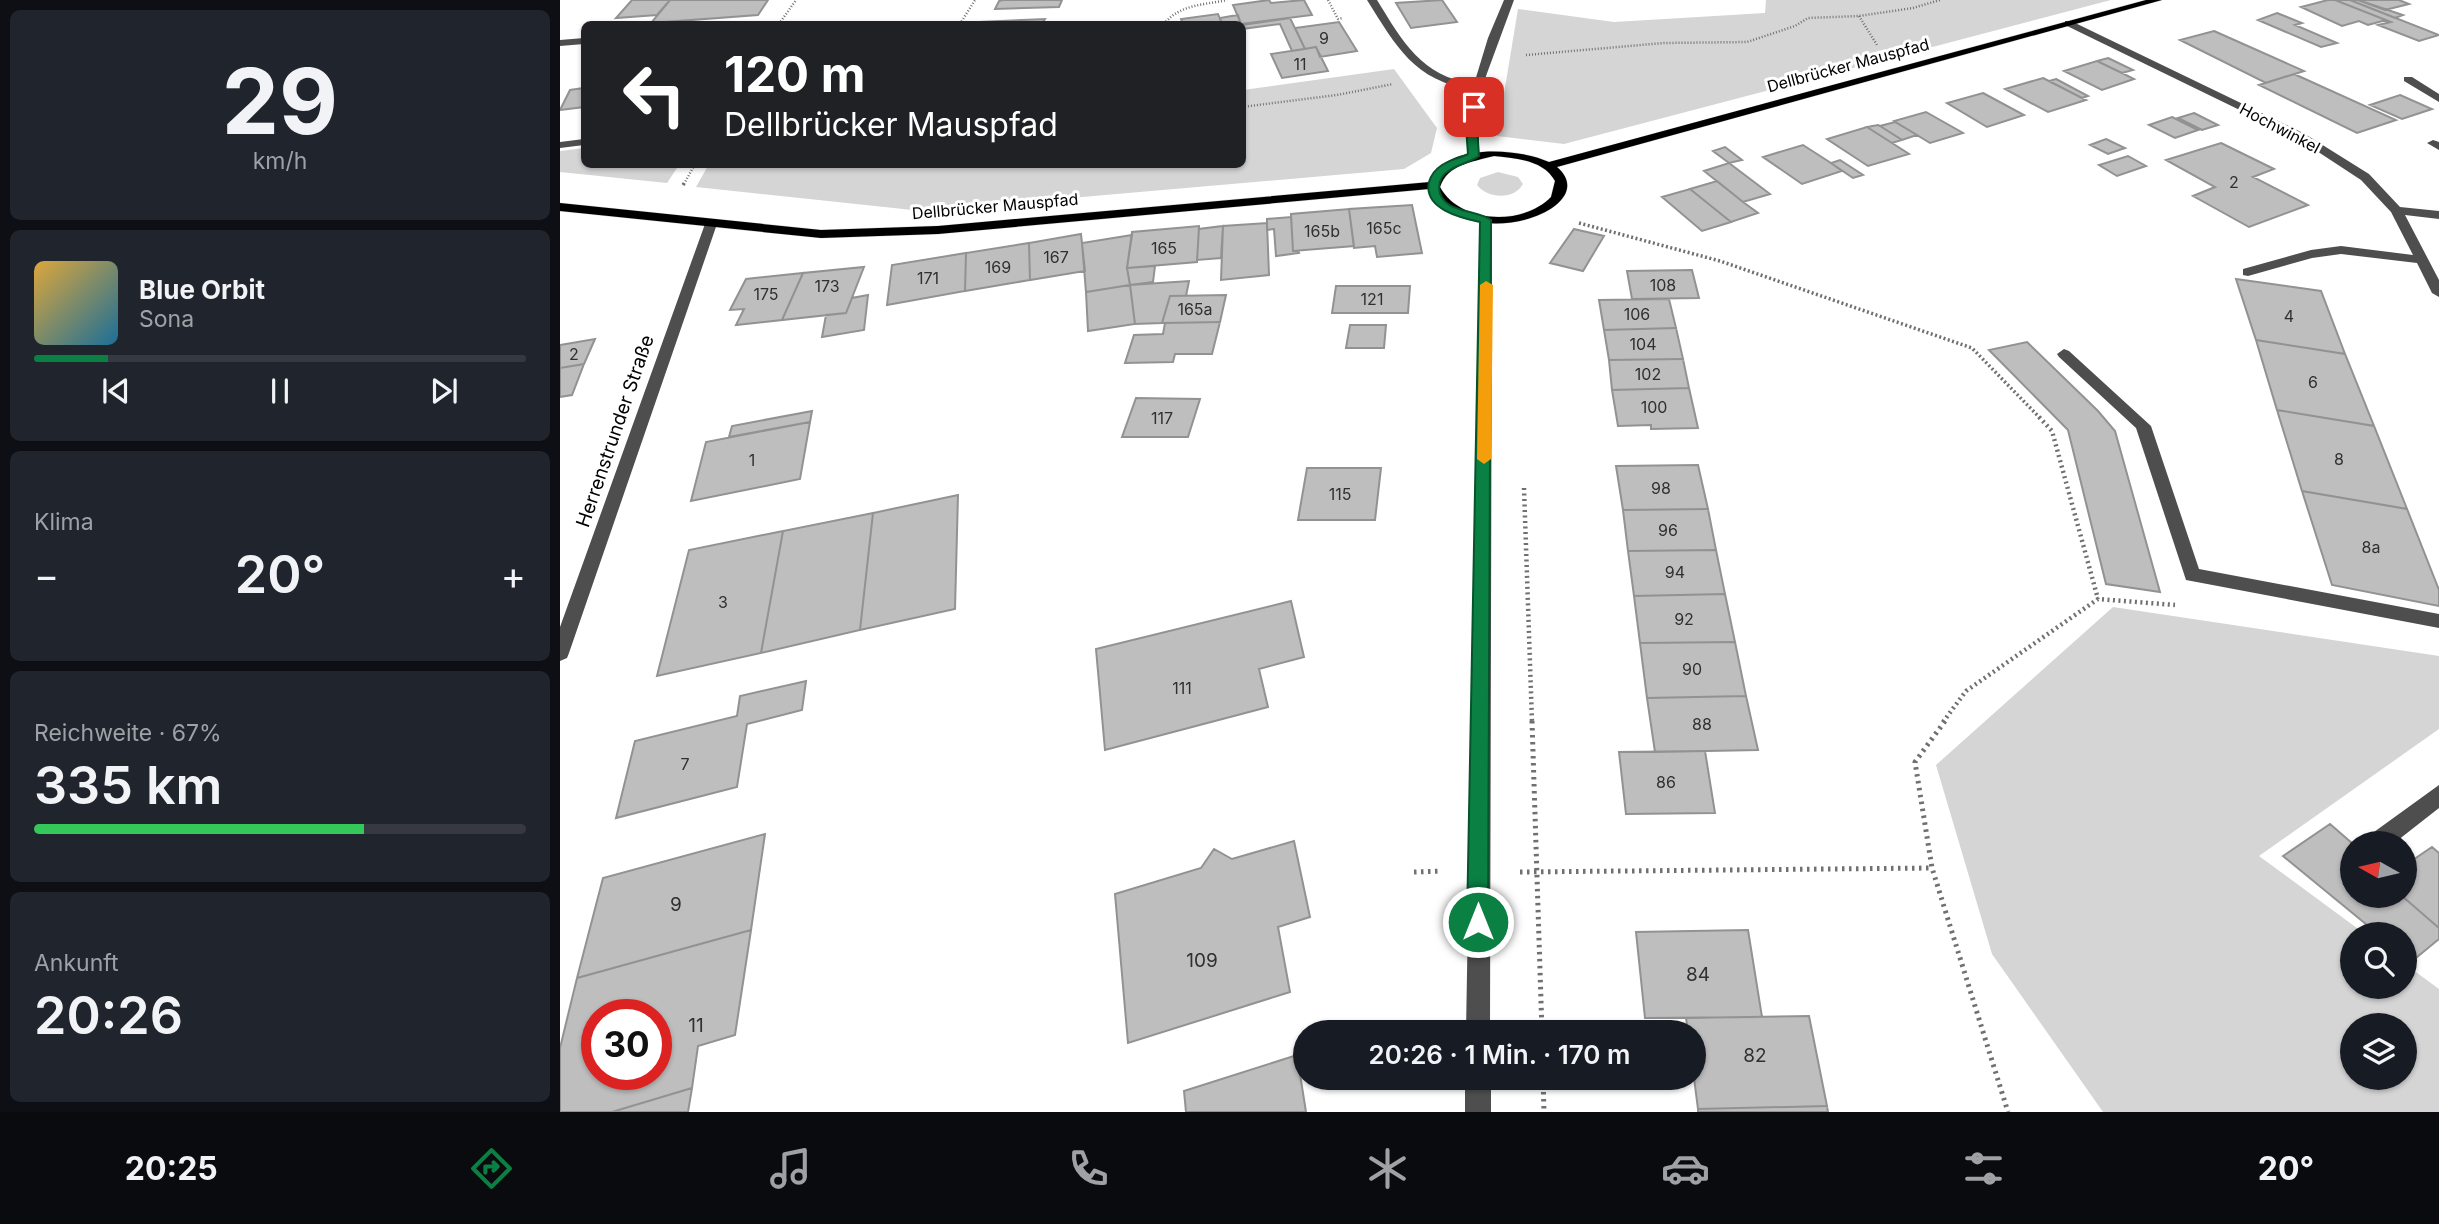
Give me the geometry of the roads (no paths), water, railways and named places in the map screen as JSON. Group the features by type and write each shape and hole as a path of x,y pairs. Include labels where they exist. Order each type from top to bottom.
{"main road":[{"name":"Dellbrücker Mauspfad","path":"1548,166 2157,0"},
{"path":"1514,155 1548,166 1558,176 1562,187 1557,198 1546,208 1529,216 1508,220 1464,216 1436,197 1433,185 1446,167 1474,156 1514,155"},
{"name":"Dellbrücker Mauspfad","path":"560,207 821,234 938,230 1433,185"}],"street":[{"path":"1372,0 1404,51 1427,74 1459,86 1476,88"},
{"path":"1474,156 1472,127 1476,88 1509,0"},
{"name":"Hochwinkel","path":"2068,23 2301,136 2365,177 2396,210 2439,293"},
{"path":"560,43 581,41"},
{"path":"2408,79 2439,99"},
{"path":"560,145 581,142"},
{"path":"2396,210 2439,215"},
{"path":"1478,1020 1486,220"},
{"name":"Herrenstrunder Straße","path":"560,653 569,601 711,223"},
{"path":"2248,272 2311,254 2341,250 2422,260"},
{"path":"2064,354 2143,426 2192,575 2439,621"},
{"path":"2392,831 2439,795"},
{"path":"1478,1090 1478,1112"}]}
